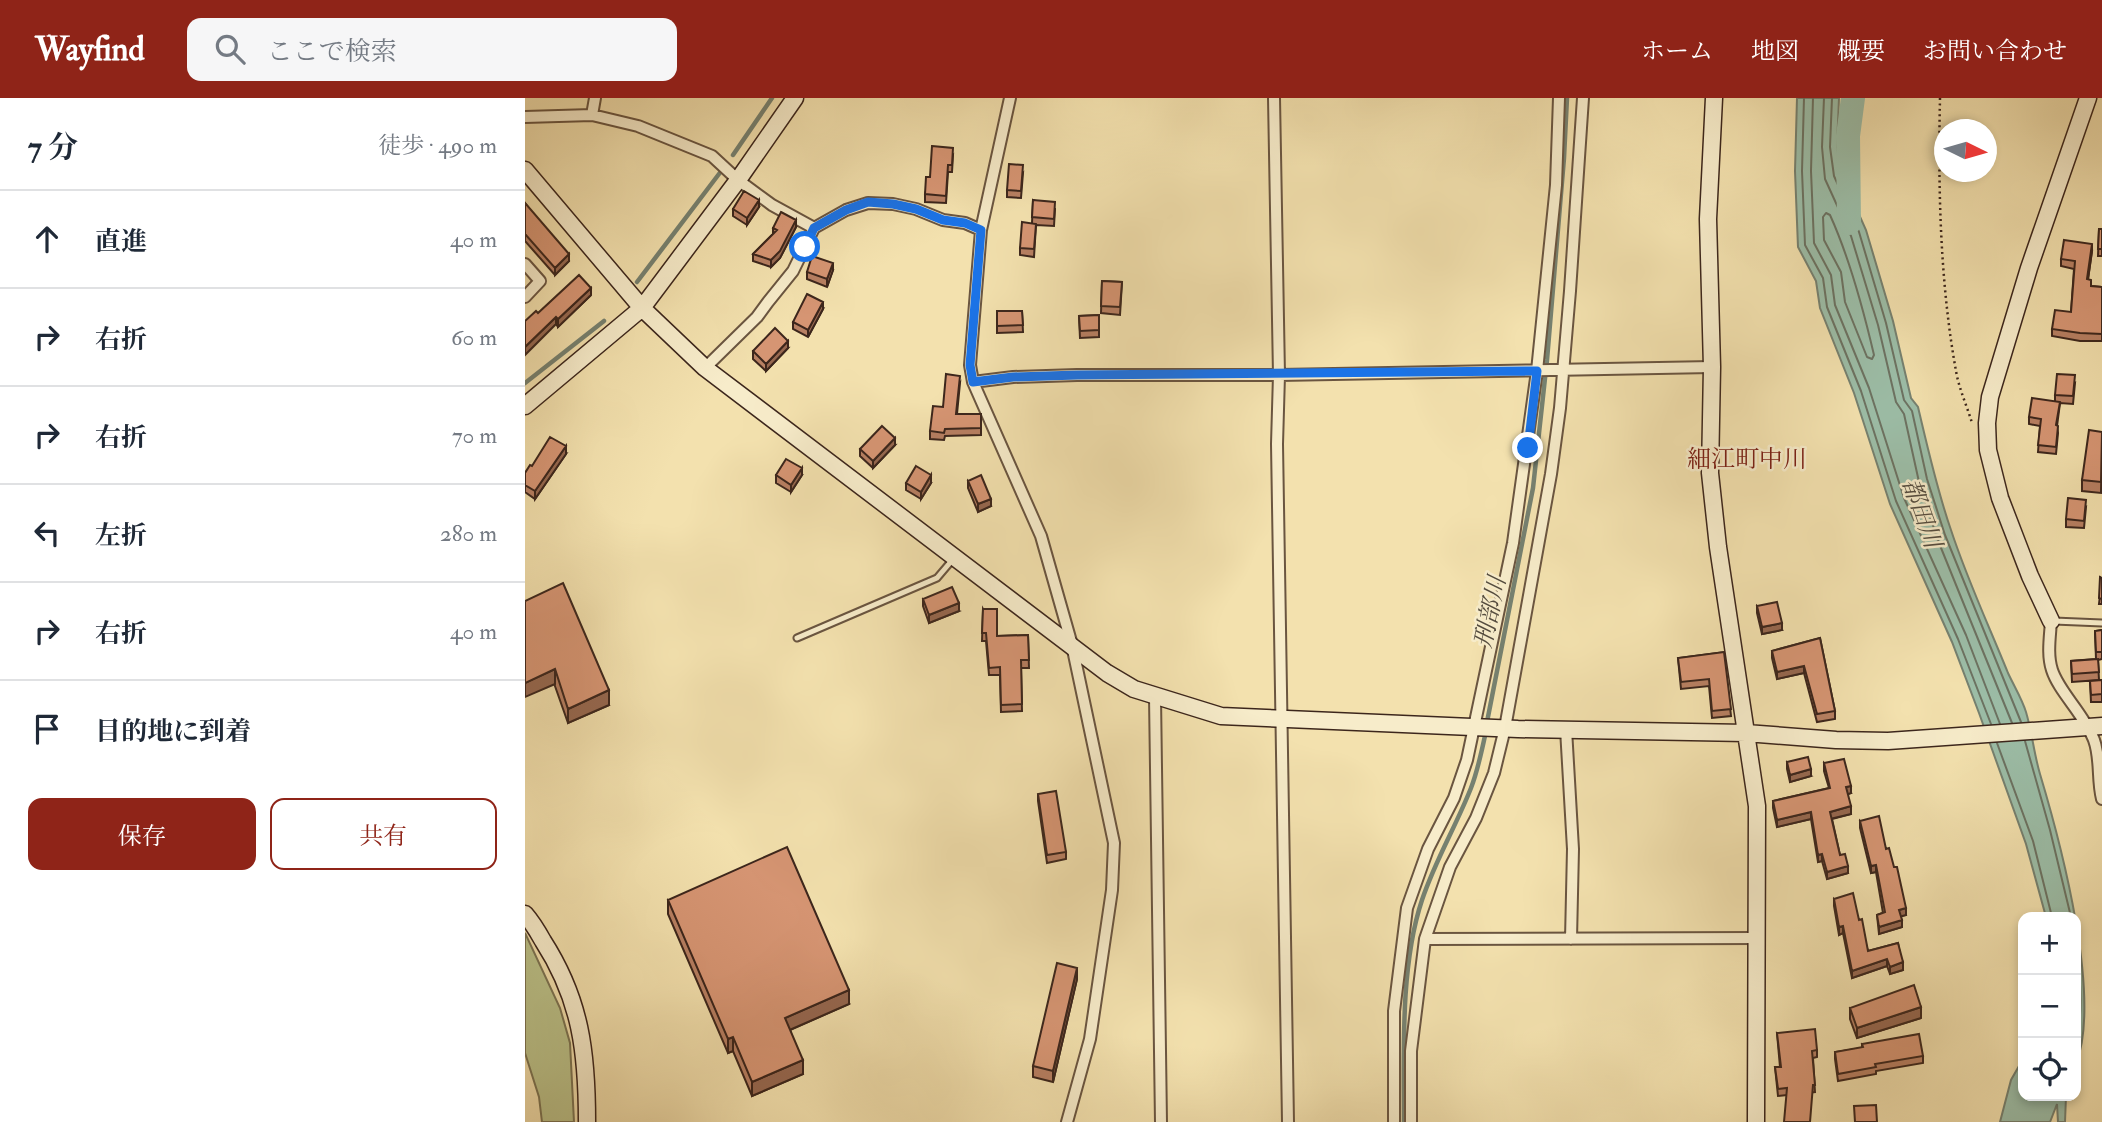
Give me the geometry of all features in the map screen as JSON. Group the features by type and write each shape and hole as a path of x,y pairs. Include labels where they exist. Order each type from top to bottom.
{"street":[{"path":"592,115 595,98"},
{"path":"525,406 642,308 738,180 795,98"},
{"path":"1010,98 981,230 970,365 973,382 1041,536 1072,645 1114,843 1112,890 1090,1039 1067,1122"},
{"path":"1274,98 1289,1122"},
{"path":"1394,1122 1394,1011 1407,908 1428,849 1454,798 1477,726 1513,543 1538,371 1556,185 1559,98"},
{"path":"1411,1122 1411,1052 1425,939 1450,867 1476,818 1494,773 1551,474 1560,408 1560,371 1583,98"},
{"path":"1714,98 1708,219 1712,368 1710,473 1718,547 1757,806 1756,1122"},
{"path":"2088,98 2005,345 1990,397 1987,423 1988,450 2000,498 2034,586 2051,621 2050,661 2053,674 2095,726 2102,799"},
{"path":"525,117 592,115 638,126 712,156 738,180 772,205 814,228"},
{"path":"525,170 642,308 705,368 1116,678 1155,697 1221,716 1504,728 1746,733 1836,740 1888,741 2095,726"},
{"path":"705,368 757,317 793,271 814,228 846,210 868,202 893,204 916,209 943,220 965,223 981,230"},
{"path":"525,264 540,282 525,297"},
{"path":"973,382 1013,377 1077,375 1712,368"},
{"path":"1155,697 1161,1122"},
{"path":"1566,729 1573,849 1571,939"},
{"path":"525,914 556,961 572,997 583,1040 587,1122"},
{"path":"1425,939 1757,938"}],"lane":[{"path":"797,638 937,578 954,558"},
{"path":"2051,621 2102,623"}],"path":[{"path":"1940,98 1940,222 1947,300 1956,373 1973,427"}],"green space":[{"path":"525,933 560,1008 570,1043 574,1122 542,1122 539,1097 525,1053"}],"water":[{"path":"1797,98 1839,98 1837,147 1841,174 1866,230 1893,321 1911,398 1918,407 1937,485 1957,548 2026,712 2074,912 2045,912 2026,844 1979,713 1952,642 1890,504 1854,393 1820,308 1816,281 1798,247 1795,171"},
{"path":"2081,956 2084,1001 2081,1043"},
{"path":"2018,1068 2018,1101 2066,1101 2065,1122 2058,1122 2057,1104 2050,1122 2000,1122 2011,1080"}],"building":[{"path":"932,146 953,148 952,165 948,165 946,196 925,194 926,177 930,177"},
{"path":"1009,164 1023,165 1021,191 1007,190"},
{"path":"744,191 759,200 747,218 733,209"},
{"path":"1033,200 1055,202 1054,219 1032,217"},
{"path":"525,203 569,254 555,268 525,234"},
{"path":"781,212 796,220 780,251 771,260 753,254 777,230 773,228"},
{"path":"1022,222 1036,224 1034,249 1020,248"},
{"path":"2099,229 2102,229 2102,249 2098,249"},
{"path":"2064,240 2092,244 2087,279 2091,280 2091,286 2102,287 2102,334 2052,329 2055,310 2071,312 2075,261 2061,259"},
{"path":"812,256 833,263 827,279 807,272"},
{"path":"579,275 591,288 525,347 525,321 536,311 538,313"},
{"path":"1102,281 1122,282 1120,307 1101,306"},
{"path":"807,294 823,302 808,330 793,322"},
{"path":"997,311 1022,311 1023,325 997,326"},
{"path":"1099,315 1099,330 1080,331 1079,316"},
{"path":"775,328 788,341 766,364 753,351"},
{"path":"946,374 960,376 956,414 981,414 981,428 945,429 944,433 930,431 933,406 943,407"},
{"path":"2057,374 2075,375 2073,396 2055,395"},
{"path":"2032,398 2060,402 2056,447 2038,445 2041,419 2029,417"},
{"path":"882,426 895,438 873,461 860,449"},
{"path":"2089,430 2102,432 2101,482 2082,480"},
{"path":"550,437 566,446 535,491 525,485 525,473"},
{"path":"786,459 802,468 791,485 776,475"},
{"path":"916,466 931,475 921,492 906,483"},
{"path":"981,475 991,499 978,504 968,481"},
{"path":"2068,498 2086,500 2084,521 2066,519"},
{"path":"2100,577 2102,578 2102,599 2099,598"},
{"path":"563,583 609,690 568,709 555,669 525,683 525,601"},
{"path":"952,587 959,603 929,615 923,599"},
{"path":"1777,602 1782,623 1762,627 1757,606"},
{"path":"983,609 997,609 997,636 1028,635 1029,660 1021,660 1022,704 1001,705 1000,667 989,668 986,633 982,633"},
{"path":"2102,630 2102,652 2096,652 2095,631"},
{"path":"1820,638 1835,711 1817,714 1804,666 1777,672 1772,651"},
{"path":"1724,652 1731,709 1712,711 1709,679 1681,682 1678,658"},
{"path":"2098,659 2099,672 2072,674 2071,661"},
{"path":"2102,680 2102,694 2091,695 2090,681"},
{"path":"1808,757 1811,769 1790,775 1787,762"},
{"path":"1844,759 1851,786 1846,787 1851,806 1830,812 1840,855 1845,854 1848,866 1827,872 1822,854 1818,855 1811,812 1777,820 1773,801 1830,788 1824,763"},
{"path":"1056,791 1066,852 1047,855 1038,794"},
{"path":"1879,816 1886,849 1889,848 1894,867 1897,867 1906,908 1899,910 1902,920 1879,927 1877,915 1885,912 1876,865 1871,866 1860,821"},
{"path":"787,847 849,990 785,1018 803,1060 752,1082 733,1037 728,1039 668,900"},
{"path":"1853,893 1859,920 1862,919 1868,951 1898,943 1903,962 1890,967 1887,959 1852,971 1843,926 1839,927 1834,899"},
{"path":"1057,963 1077,968 1053,1071 1033,1066"},
{"path":"1914,985 1921,1007 1857,1028 1850,1008"},
{"path":"1815,1029 1817,1050 1812,1051 1815,1085 1810,1122 1784,1122 1787,1088 1778,1089 1775,1067 1781,1067 1777,1033"},
{"path":"1919,1034 1923,1056 1875,1064 1876,1067 1838,1074 1835,1052 1863,1047 1862,1044"},
{"path":"1876,1105 1877,1122 1855,1122 1854,1106"}],"waterway":[{"path":"733,155 772,98"},
{"name":"刑部川","path":"1487,722 1533,488 1547,360 1567,98"},
{"name":"都田川","path":"1849,223 1848,136 1853,98"},
{"path":"637,282 722,170"},
{"path":"525,383 604,321"},
{"name":"刑部川","path":"1404,1122 1405,1010 1415,926 1427,886 1471,788 1486,731"}],"district":[{"name":"細江町中川","path":"1747,459"}],"route":[{"path":"805,247 814,228 846,210 868,202 916,209 943,220 965,223 981,230 970,365 973,382 1013,377 1077,375 1537,371 1528,448"}]}
